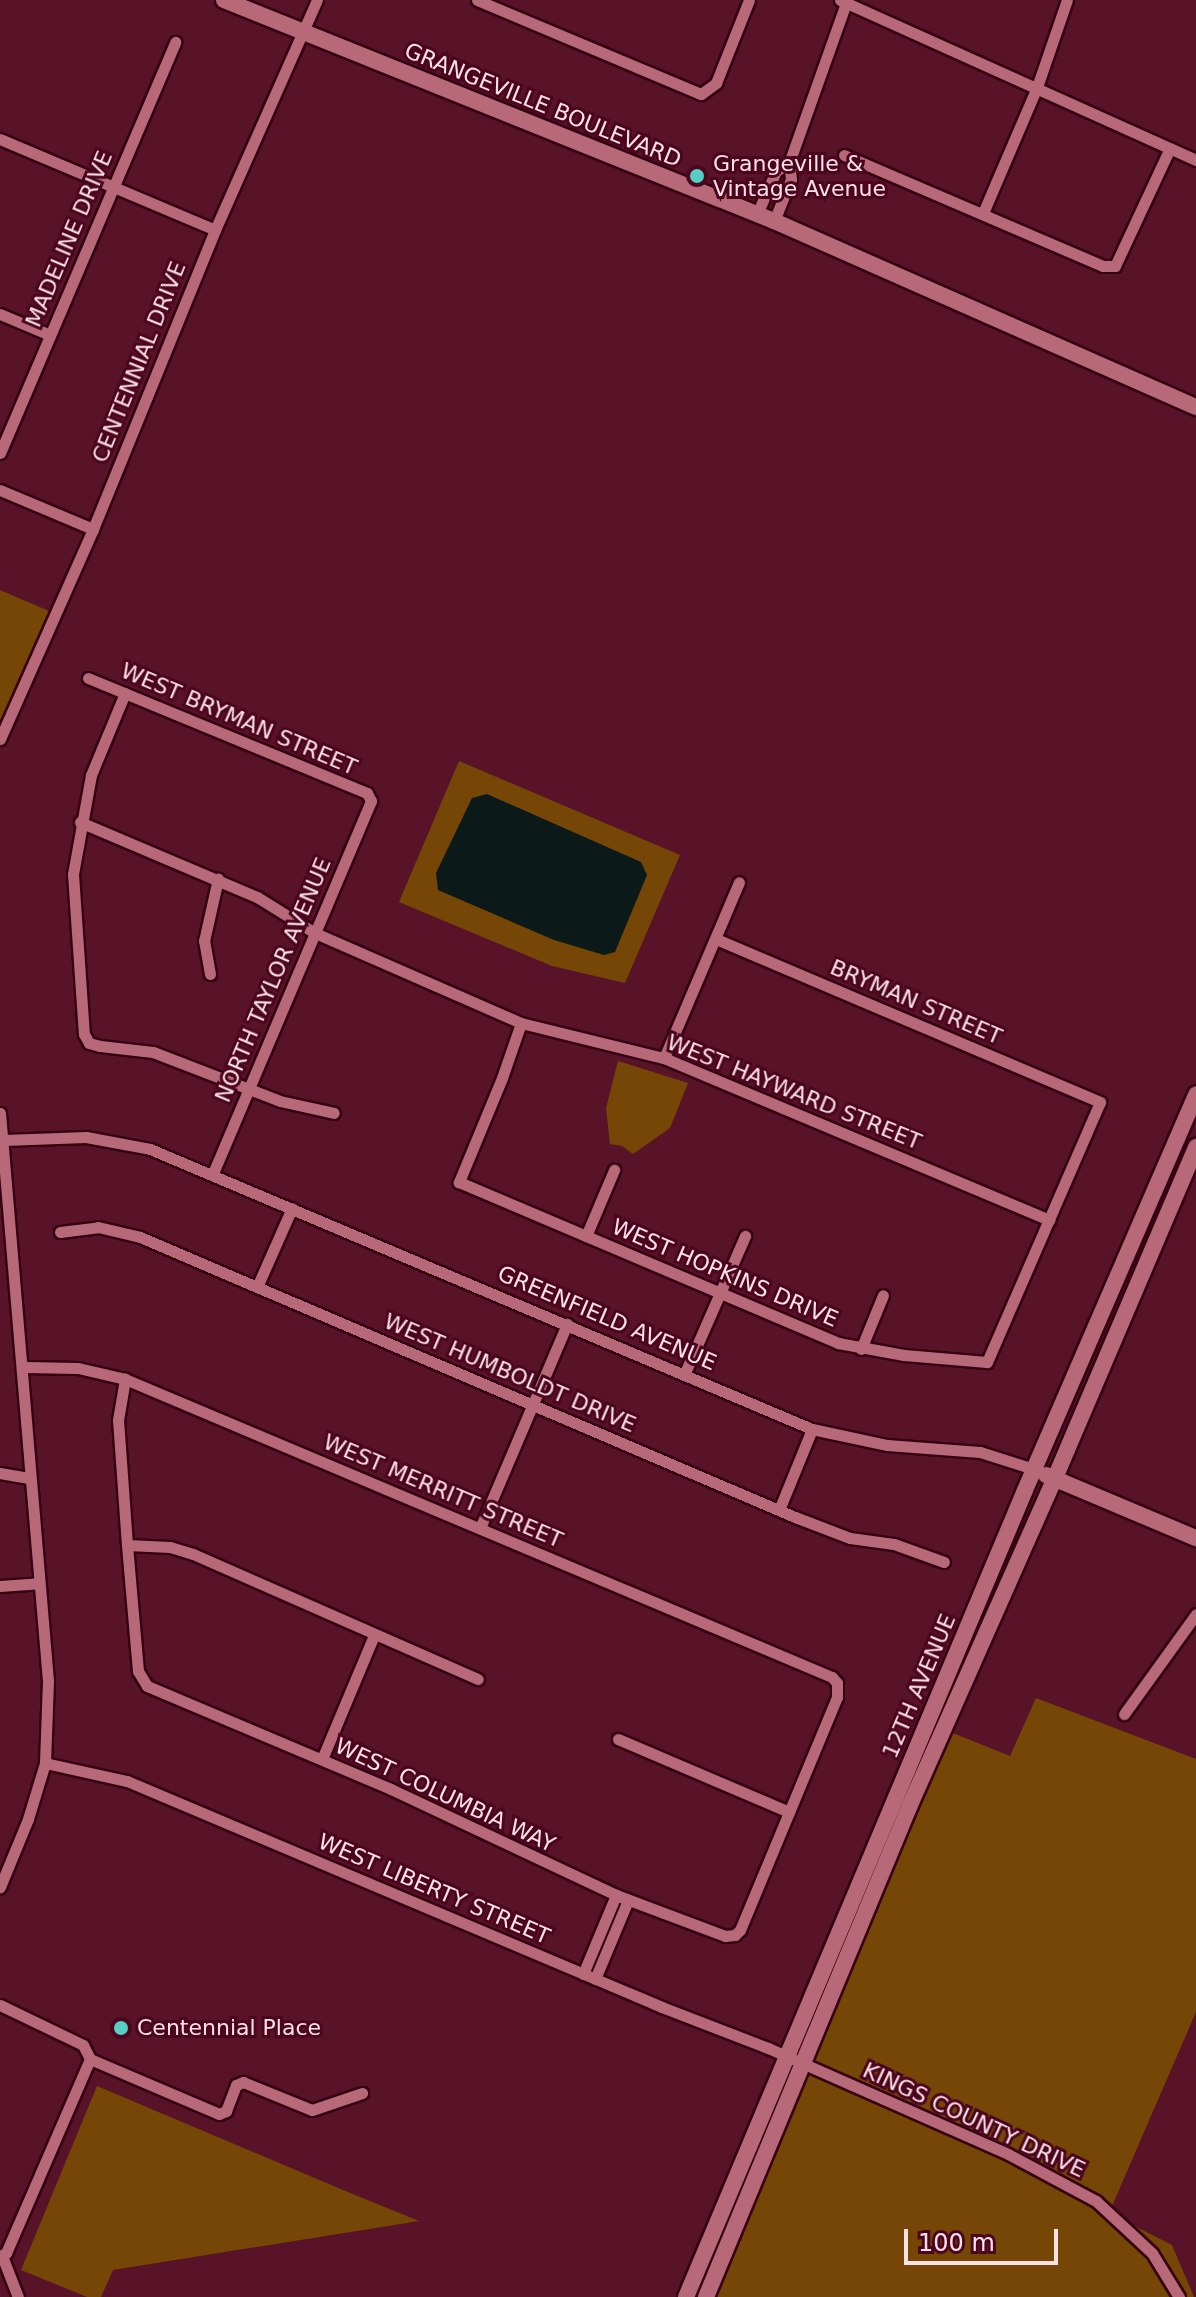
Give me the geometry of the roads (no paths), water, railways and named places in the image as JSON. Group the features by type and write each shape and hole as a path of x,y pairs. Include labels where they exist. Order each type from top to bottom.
{"main road":[{"name":"GRANGEVILLE BOULEVARD","path":"224,0 774,221 1196,407"},
{"name":"12TH AVENUE","path":"686,2297 1034,1469 1196,1094"},
{"name":"12TH AVENUE","path":"706,2297 910,1805 1055,1478 1196,1147"},
{"name":"GREENFIELD AVENUE","path":"1034,1469 1196,1538"}],"street":[{"name":"CENTENNIAL DRIVE","path":"0,739 93,529 215,230 317,0"},
{"path":"477,0 701,94 716,83 749,0"},
{"path":"983,213 1037,87 1067,0"},
{"path":"774,221 791,179 789,163 844,1 1196,160"},
{"name":"MADELINE DRIVE","path":"0,453 175,42"},
{"path":"0,139 215,230"},
{"path":"844,155 1103,266 1115,266 1170,148"},
{"path":"757,214 776,171 789,163"},
{"path":"0,314 50,335"},
{"path":"0,490 93,529"},
{"name":"WEST BRYMAN STREET","path":"88,678 367,793 371,801"},
{"path":"125,693 91,775 80,822 73,874 84,1034 89,1043 153,1052 294,1105 334,1113"},
{"name":"NORTH TAYLOR AVENUE","path":"213,1174 371,801"},
{"name":"WEST HAYWARD STREET","path":"80,822 218,879 257,897 315,933 521,1023 664,1058 1049,1220"},
{"path":"210,974 204,941 218,879"},
{"path":"664,1058 739,882"},
{"name":"BRYMAN STREET","path":"716,939 1100,1102 1049,1220"},
{"name":"WEST HOPKINS DRIVE","path":"521,1023 459,1182 838,1343 861,1349 987,1362 1049,1220"},
{"path":"0,1113 24,1367 29,1478 48,1681 45,1763 28,1819 0,1887"},
{"name":"GREENFIELD AVENUE","path":"4,1140 56,1136 113,1140 150,1149 812,1429 887,1445 980,1452 1034,1469"},
{"path":"586,1236 614,1170"},
{"path":"257,1287 292,1208"},
{"name":"WEST HUMBOLDT DRIVE","path":"60,1232 98,1227 117,1229 779,1510 850,1538 894,1544 944,1562"},
{"path":"684,1375 745,1236"},
{"path":"861,1349 883,1295"},
{"path":"480,1528 567,1324"},
{"name":"WEST MERRITT STREET","path":"24,1367 78,1368 125,1379 826,1672 837,1683 837,1697 789,1812"},
{"path":"125,1379 118,1420 127,1545 170,1547 193,1554 478,1679"},
{"path":"779,1510 812,1429"},
{"path":"0,1473 29,1478"},
{"name":"WEST COLUMBIA WAY","path":"127,1545 142,1681 322,1759 628,1900 714,1932 735,1935 744,1923 789,1812"},
{"path":"0,1586 39,1583"},
{"path":"1124,1714 1196,1614"},
{"path":"322,1759 374,1635"},
{"path":"618,1739 789,1812"},
{"name":"WEST LIBERTY STREET","path":"45,1763 127,1781 804,2064"},
{"path":"589,1976 616,1895"},
{"path":"589,1976 628,1900"},
{"path":"0,2005 83,2045 90,2059 219,2114 226,2111 236,2085 243,2082 312,2110 362,2093"},
{"path":"18,2297 1,2256 90,2059"},
{"name":"KINGS COUNTY DRIVE","path":"804,2064 1008,2154 1096,2201 1152,2253 1179,2297"}],"place":[{"name":"Grangeville & Vintage Avenue","path":"697,176"},
{"name":"Centennial Place","path":"121,2028"}]}
